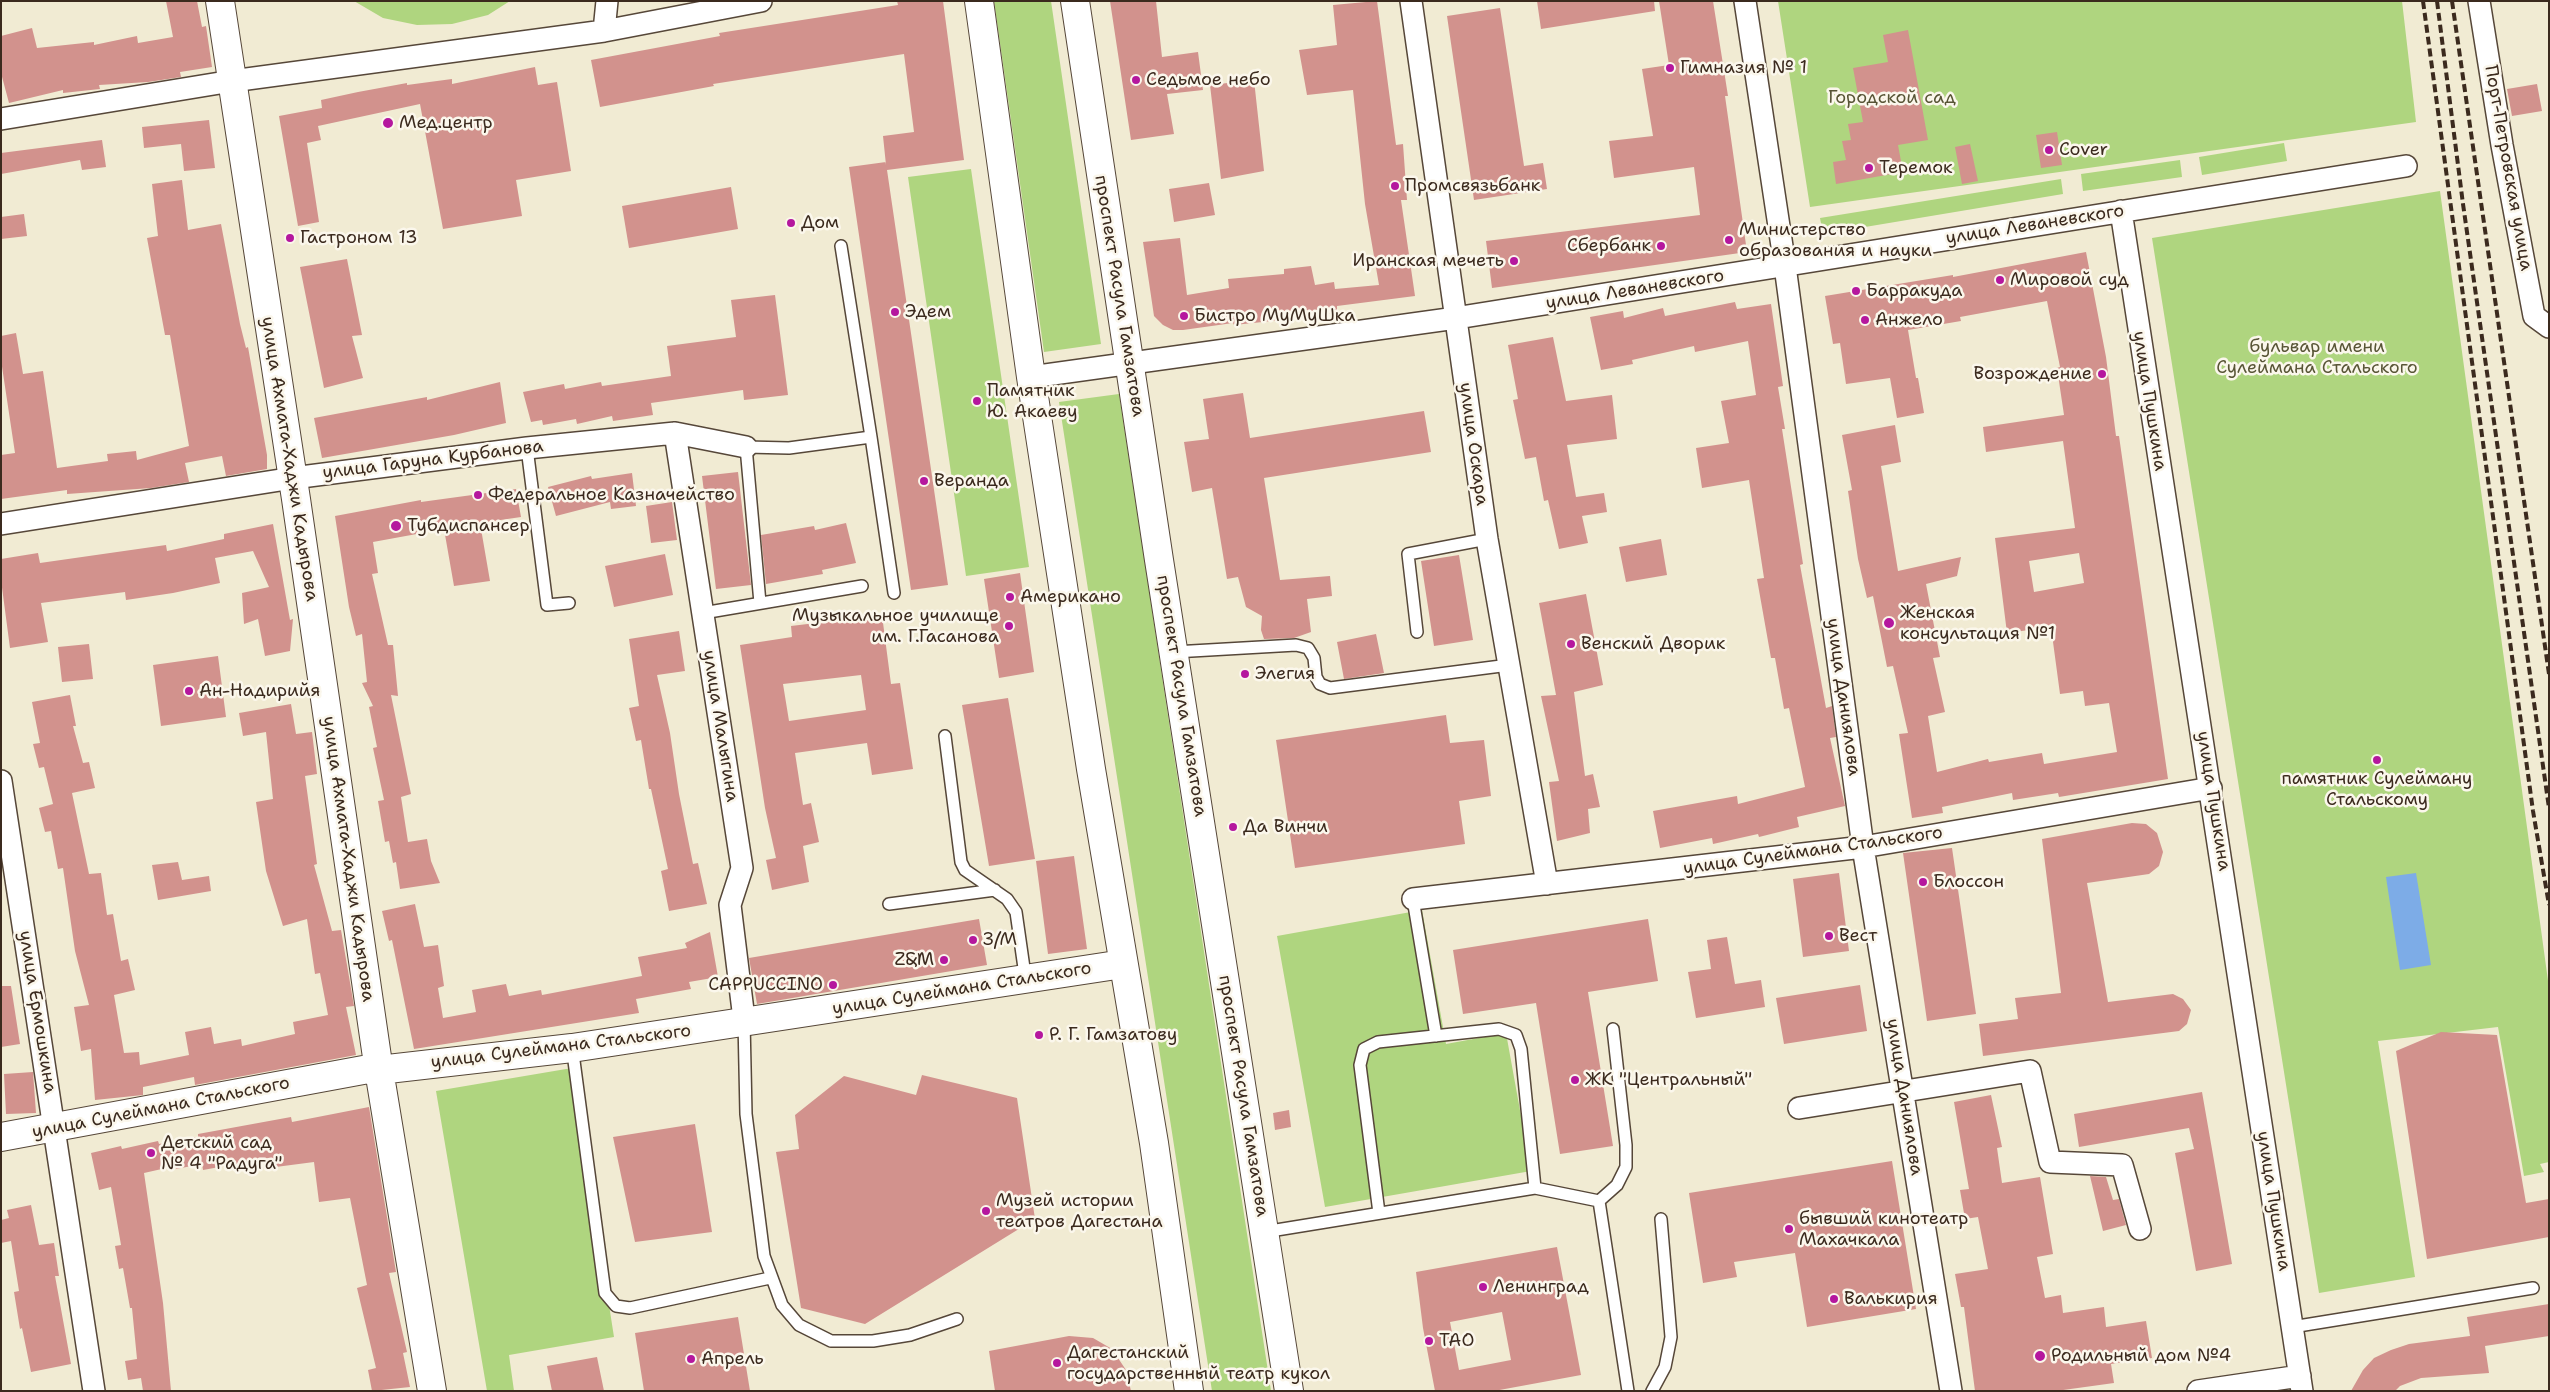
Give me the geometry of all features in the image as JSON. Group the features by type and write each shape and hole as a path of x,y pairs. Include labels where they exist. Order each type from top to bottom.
{"main road":[{"name":"улица Ахмата-Хаджи Кадырова","path":"220,1 293,478 378,1067 432,1391"},
{"path":"979,1 1031,378 1122,962 1154,1143 1189,1391"},
{"name":"проспект Расула Гамзатова","path":"1075,1 1129,363 1289,1391"},
{"name":"улица Сулеймана Стальского","path":"1,1137 378,1067 572,1045 744,1021 1025,975 1122,962"},
{"name":"улица Сулеймана Стальского","path":"378,1067 572,1048 1122,962"},
{"name":"улица Сулеймана Стальского","path":"1,1132 55,1126"}],"street":[{"path":"604,31 607,1"},
{"path":"1,119 232,81 604,31 761,1"},
{"name":"улица Оскара","path":"1411,1 1486,538 1547,884"},
{"name":"улица Даниялова","path":"1745,1 1784,266 1863,847 1902,1091 1946,1320 1951,1391"},
{"name":"Порт-Петровская улица","path":"2479,1 2502,145 2534,316 2549,327"},
{"name":"улица Леваневского","path":"1031,378 1456,318 2406,166"},
{"name":"улица Пушкина","path":"2121,211 2301,1383"},
{"name":"улица Гаруна Курбанова","path":"1,524 293,478 527,448 675,433 746,447"},
{"name":"улица Малыгина","path":"675,433 742,868 730,905 744,1021"},
{"name":"улица Ермошкина","path":"1,781 94,1391"},
{"name":"улица Сулеймана Стальского","path":"1413,899 1863,847 2211,788"},
{"path":"1799,1108 2030,1071 2050,1162 2122,1165 2140,1229"},
{"path":"2198,1391 2301,1383"}],"lane":[{"path":"841,246 894,593"},
{"path":"760,604 746,447 789,448 871,437"},
{"path":"527,448 547,605 569,604"},
{"path":"1417,632 1408,554 1486,538"},
{"path":"703,613 862,586"},
{"path":"1174,652 1296,645 1308,648 1314,658 1316,677 1320,684 1330,688 1509,665"},
{"path":"945,736 960,862 965,870 1007,899 1016,912 1025,975"},
{"path":"889,904 995,890"},
{"path":"1413,899 1436,1036"},
{"path":"744,1021 746,1114 764,1256 770,1278 782,1305 799,1325 831,1341 872,1341 910,1335 957,1319"},
{"path":"1379,1214 1360,1065 1364,1049 1378,1042 1499,1029 1516,1035 1521,1049 1535,1188"},
{"path":"1599,1201 1617,1186 1626,1167 1626,1145 1613,1029"},
{"path":"572,1045 605,1293 616,1306 630,1308 770,1278"},
{"path":"1264,1232 1535,1188 1599,1201"},
{"path":"1599,1201 1628,1391"},
{"path":"1652,1391 1665,1367 1671,1337 1661,1219"},
{"path":"2292,1327 2533,1288"}],"green space":[{"path":"354,1 510,1 488,15 452,24 417,25 383,18"},
{"path":"994,1 1051,1 1101,344 1044,352"},
{"name":"Городской сад","path":"1778,1 2402,1 2416,122 1810,207"},
{"path":"2284,143 2287,161 2202,175 2199,157"},
{"path":"2180,160 2182,177 2083,191 2081,174"},
{"path":"971,169 1029,567 966,576 908,177"},
{"path":"2061,179 2063,194 1823,234 1820,218"},
{"name":"бульвар имени Сулеймана Стальского","path":"2440,191 2549,988 2549,1162 2540,1164 2544,1172 2524,1176 2498,1027 2378,1041 2415,1277 2319,1293 2152,238"},
{"path":"1119,394 1271,1391 1212,1391 1059,402"},
{"path":"1422,910 1446,1044 1506,1033 1531,1171 1325,1207 1277,936"},
{"path":"572,1068 614,1337 509,1355 514,1391 487,1391 436,1091"}],"water":[{"path":"2416,873 2431,965 2400,970 2386,877"}],"building":[{"path":"166,1 197,1 202,27 206,26 212,67 180,72 181,77 148,82 99,85 100,89 63,93 63,90 9,103 1,73 1,36 32,28 37,48 94,42 94,45 137,36 138,43 173,37"},
{"path":"897,1 943,1 964,160 887,170 948,585 911,590 849,167 886,162 883,136 914,132 904,54 713,84 714,86 600,107 591,60 720,36 719,33 898,5"},
{"path":"1110,1 1156,1 1162,57 1198,52 1203,90 1167,94 1174,134 1131,140"},
{"path":"1377,1 1396,145 1403,144 1407,200 1401,200 1415,296 1337,306 1337,313 1291,319 1234,325 1233,323 1183,330 1173,330 1163,325 1154,316 1143,242 1180,238 1187,295 1229,288 1228,279 1284,274 1284,269 1311,266 1315,285 1334,282 1335,289 1379,285 1365,204 1353,90 1307,95 1299,50 1337,45 1333,5"},
{"path":"1537,1 1654,1 1655,11 1541,29"},
{"path":"1659,1 1713,1 1728,96 1725,96 1747,252 1492,288 1486,241 1700,215 1694,167 1614,178 1609,141 1653,136 1642,69 1669,65"},
{"path":"1500,8 1524,166 1543,163 1547,189 1474,200 1447,16"},
{"path":"1908,30 1928,140 1898,145 1903,172 1836,184 1833,162 1846,160 1842,141 1851,140 1848,124 1863,122 1853,68 1888,62 1883,35"},
{"path":"535,67 538,85 557,82 571,171 516,180 522,216 443,229 420,104 318,126 321,140 307,143 319,222 298,226 279,116 322,108 321,100 358,92 407,83 407,85 452,79 452,84"},
{"path":"1254,80 1264,171 1221,179 1210,85"},
{"path":"2537,84 2542,111 2512,116 2507,89"},
{"path":"209,120 215,168 184,171 181,144 144,148 142,127"},
{"name":"Cover","path":"2057,132 2062,165 2041,168 2036,135"},
{"path":"102,140 106,167 82,170 80,160 1,174 1,153"},
{"path":"1970,144 1978,181 1962,184 1955,147"},
{"path":"182,180 188,230 221,224 240,324 246,348 248,347 267,455 267,469 226,476 222,456 185,463 189,482 151,488 67,494 67,490 1,499 1,455 15,453 1,360 1,336 16,333 23,374 43,371 57,468 108,461 107,454 136,451 137,460 189,446 170,335 165,335 147,238 158,236 152,184"},
{"path":"1209,183 1215,215 1174,222 1169,189"},
{"path":"731,187 738,229 629,248 622,206"},
{"path":"24,214 27,236 1,239 1,217"},
{"path":"2086,252 2106,357 2116,436 2119,436 2168,779 2059,797 2058,793 2013,800 2012,793 1942,807 1943,813 1912,818 1899,734 1908,733 1893,666 1887,667 1873,596 1867,598 1858,559 1848,491 1852,490 1842,435 1895,425 1901,462 1881,466 1898,571 1961,557 1957,576 1926,584 1940,657 1933,658 1945,712 1928,716 1937,772 1988,759 1989,762 2042,753 2044,764 2117,752 2109,703 2085,706 2083,691 2060,694 2051,627 2007,633 1995,538 2075,528 2063,441 1986,452 1983,427 2064,415 2057,368 2060,367 2047,301 1960,317 1961,321 1908,330 1924,413 1897,418 1890,378 1846,384 1840,343 1833,344 1825,296 1953,275 1953,277","holes":["2079,553 2084,583 2034,592 2029,561"]},
{"path":"347,259 362,335 352,336 363,378 324,388 300,267"},
{"path":"775,295 788,395 744,400 743,390 651,403 653,415 613,421 612,416 577,424 576,419 543,425 542,420 531,422 523,392 564,384 565,389 601,382 602,386 671,376 667,346 736,337 731,300"},
{"path":"1735,302 1737,309 1771,304 1783,386 1778,387 1785,429 1782,429 1803,564 1800,565 1826,708 1832,706 1836,737 1830,738 1845,806 1797,817 1799,827 1759,837 1758,834 1713,844 1712,838 1660,848 1653,811 1737,796 1738,804 1805,787 1789,708 1784,709 1775,658 1771,658 1757,579 1764,578 1749,480 1702,488 1696,448 1729,443 1721,401 1756,395 1748,341 1695,352 1694,346 1632,360 1633,364 1601,370 1590,317 1623,311 1624,318 1663,308 1665,316"},
{"path":"1553,337 1566,401 1612,395 1617,439 1567,445 1576,497 1604,493 1607,512 1582,516 1588,543 1559,549 1548,500 1544,501 1536,457 1525,459 1513,400 1518,399 1508,345"},
{"path":"500,382 506,423 454,435 322,458 314,418 427,397 427,400"},
{"path":"1243,393 1250,438 1424,411 1431,452 1264,478 1280,580 1330,576 1332,596 1307,599 1311,632 1294,638 1264,639 1261,630 1262,616 1246,607 1238,577 1227,579 1212,488 1192,492 1184,442 1209,439 1203,399"},
{"path":"738,472 751,585 716,589 702,476"},
{"path":"632,473 636,506 611,509 610,502 556,516 548,487 591,476 592,479"},
{"path":"516,489 521,517 480,523 490,581 454,586 444,529 373,542 378,573 372,574 388,645 393,645 398,696 391,695 411,794 401,797 408,842 427,839 431,861 440,883 400,889 396,862 393,863 389,841 385,842 378,801 384,800 373,748 377,747 369,707 373,706 362,683 367,682 362,634 356,636 349,607 335,516 421,500 421,502"},
{"path":"672,502 677,540 651,543 646,506"},
{"path":"846,523 856,563 822,570 823,574 766,584 761,535 814,526 815,530"},
{"path":"273,524 290,620 293,619 290,651 265,656 258,619 244,624 242,593 269,587 253,551 215,558 220,583 126,600 125,592 41,603 48,642 10,648 1,580 1,559 38,553 40,563 166,545 167,551 224,539 224,534"},
{"path":"1661,539 1667,575 1626,582 1619,547"},
{"path":"665,554 673,595 614,607 605,566"},
{"path":"1459,555 1473,640 1434,646 1421,561"},
{"name":"Музыкальное училище им. Г.Гасанова","path":"1020,573 1034,672 999,678 984,579"},
{"path":"1586,594 1603,685 1574,692 1585,776 1593,774 1600,807 1588,809 1590,833 1557,841 1549,782 1559,781 1541,696 1556,695 1539,603"},
{"path":"882,615 891,684 900,683 913,769 872,775 867,743 795,753 803,805 811,803 819,842 803,846 809,882 772,890 766,860 776,858 765,808 740,645 792,637 791,626","holes":["861,675 866,710 789,721 783,684"]},
{"path":"679,631 685,671 657,675 670,733 679,794 693,864 698,863 707,904 669,911 661,871 668,869 651,789 649,789 641,740 636,741 629,708 639,706 629,639"},
{"path":"1376,634 1384,673 1344,679 1337,642"},
{"path":"89,644 93,679 62,682 58,647"},
{"name":"Ан-Надирийя","path":"218,656 226,717 161,726 153,665"},
{"path":"70,695 76,726 73,726 83,763 89,762 95,788 72,793 89,874 101,873 107,915 113,914 121,961 128,959 135,990 114,995 124,1053 139,1052 140,1065 189,1055 185,1032 211,1027 214,1044 241,1039 242,1046 295,1034 293,1022 328,1015 320,973 315,974 307,919 283,926 266,871 256,802 273,799 266,732 243,736 239,713 291,704 296,734 312,732 317,774 305,776 317,864 314,865 332,931 341,930 354,1006 346,1007 356,1055 195,1085 194,1077 143,1087 143,1095 95,1100 91,1049 81,1051 74,1007 89,1005 75,951 63,868 58,869 51,831 45,832 39,808 53,804 44,767 39,768 33,744 40,743 32,702"},
{"path":"1008,698 1035,859 989,866 962,705"},
{"path":"1446,715 1450,743 1484,740 1491,796 1459,801 1465,844 1295,868 1276,740"},
{"path":"2132,823 2146,824 2157,833 2163,852 2159,866 2149,874 2087,883 2108,1002 2173,994 2183,999 2191,1010 2187,1024 2179,1031 1983,1056 1979,1024 2018,1019 2015,998 2061,993 2042,839"},
{"path":"1952,848 1976,1014 1927,1021 1903,853"},
{"path":"1074,856 1087,949 1048,954 1036,861"},
{"path":"178,862 182,880 209,876 211,891 158,900 152,865"},
{"path":"1839,873 1849,951 1803,957 1793,879"},
{"path":"415,904 424,947 438,945 444,986 438,988 443,1018 476,1012 472,990 506,984 509,996 541,990 542,995 642,976 638,957 687,948 685,943 710,932 718,977 689,982 691,989 636,999 639,1013 414,1049 392,940 389,941 382,911"},
{"path":"979,919 987,965 757,1004 749,958"},
{"name":"ЖК \"Центральный\"","path":"1648,919 1658,981 1588,992 1613,1146 1560,1154 1536,1003 1463,1014 1453,950"},
{"path":"1727,937 1735,984 1761,980 1765,1007 1696,1018 1688,972 1711,969 1707,940"},
{"path":"1860,985 1867,1031 1784,1044 1776,998"},
{"path":"1,986 11,986 20,1044 1,1047"},
{"path":"2441,1032 2497,1035 2526,1203 2549,1199 2549,1237 2427,1259 2396,1051"},
{"path":"33,1072 36,1113 6,1114 4,1074"},
{"path":"922,1075 1017,1098 1035,1219 865,1324 801,1308 776,1152 799,1149 795,1115 844,1076 916,1095"},
{"path":"2202,1092 2232,1264 2196,1271 2175,1153 2194,1149 2189,1128 2079,1147 2074,1114"},
{"path":"1991,1095 2002,1147 1997,1148 2002,1183 2040,1177 2053,1254 2037,1257 2045,1298 2061,1295 2063,1313 2104,1307 2106,1327 2146,1321 2152,1358 2111,1364 2114,1383 2056,1391 1975,1391 1964,1307 1961,1307 1955,1274 1988,1269 1978,1217 1965,1219 1960,1190 1969,1189 1954,1102"},
{"path":"369,1107 396,1272 389,1273 407,1352 403,1353 410,1387 372,1391 368,1370 376,1368 357,1288 367,1285 350,1198 319,1202 314,1162 268,1168 269,1158 203,1170 202,1164 176,1169 175,1166 144,1173 163,1303 171,1391 143,1391 141,1378 128,1380 125,1361 137,1359 132,1308 130,1308 123,1268 119,1269 115,1246 121,1245 111,1187 99,1190 91,1153 121,1146 122,1149 158,1141 159,1144 198,1137 198,1134 291,1117 292,1122"},
{"path":"1289,1110 1291,1127 1275,1130 1273,1113"},
{"path":"695,1124 712,1232 635,1242 613,1137"},
{"path":"1892,1161 1916,1309 1807,1327 1795,1253 1734,1262 1737,1277 1703,1283 1689,1193"},
{"path":"2090,1176 2106,1177 2113,1200 2119,1199 2126,1225 2103,1231"},
{"path":"31,1205 39,1245 54,1243 59,1276 55,1276 71,1364 31,1372 22,1328 20,1329 14,1292 19,1291 11,1241 1,1243 1,1220 9,1218 7,1210"},
{"path":"1557,1247 1581,1375 1494,1391 1435,1391 1423,1328 1416,1272","holes":["1502,1312 1511,1360 1459,1370 1450,1322"]},
{"path":"2549,1304 2549,1336 2485,1346 2489,1373 2421,1378 2400,1386 2395,1391 2351,1391 2363,1370 2374,1358 2391,1350 2409,1344 2470,1336 2467,1317"},
{"path":"738,1317 750,1391 644,1391 635,1333"},
{"name":"Дагестанский государственный театр кукол","path":"1069,1336 1093,1338 1112,1349 1126,1370 1131,1391 995,1391 989,1351"},
{"path":"597,1357 604,1391 552,1391 547,1366"}],"railway":[{"path":"2423,1 2533,811 2549,905"},
{"path":"2437,1 2463,204 2549,808"},
{"path":"2452,1 2549,674"}],"place":[{"name":"Гимназия № 1","path":"1670,68"},
{"name":"Cедьмое небо","path":"1136,80"},
{"name":"Мед.центр","path":"388,123"},
{"name":"Cover","path":"2049,150"},
{"name":"Теремок","path":"1869,168"},
{"name":"Промсвязьбанк","path":"1395,186"},
{"name":"Дом","path":"791,223"},
{"name":"Гастроном 13","path":"290,238"},
{"name":"Министерство образования и науки","path":"1729,240"},
{"name":"Сбербанк","path":"1661,246"},
{"name":"Иранская мечеть","path":"1514,261"},
{"name":"Мировой суд","path":"2000,280"},
{"name":"Барракуда","path":"1856,291"},
{"name":"Эдем","path":"895,312"},
{"name":"Бистро МуМуШка","path":"1184,316"},
{"name":"Анжело","path":"1865,320"},
{"name":"Возрождение","path":"2102,374"},
{"name":"Памятник Ю. Акаеву","path":"977,401"},
{"name":"Веранда","path":"924,481"},
{"name":"Федеральное Казначейство","path":"478,495"},
{"name":"Тубдиспансер","path":"396,526"},
{"name":"Американо","path":"1010,597"},
{"name":"Женская консультация №1","path":"1889,623"},
{"name":"Музыкальное училище им. Г.Гасанова","path":"1009,626"},
{"name":"Венский Дворик","path":"1571,644"},
{"name":"Элегия","path":"1245,674"},
{"name":"Ан-Надирийя","path":"189,691"},
{"name":"памятник Сулейману Стальскому","path":"2377,760"},
{"name":"Да Винчи","path":"1233,827"},
{"name":"Блоссон","path":"1923,882"},
{"name":"Вест","path":"1829,936"},
{"name":"З/М","path":"973,940"},
{"name":"Z&M","path":"944,960"},
{"name":"CAPPUCCINO","path":"833,985"},
{"name":"Р. Г. Гамзатову","path":"1039,1035"},
{"name":"ЖК \"Центральный\"","path":"1575,1080"},
{"name":"Детский сад № 4 \"Радуга\"","path":"151,1153"},
{"name":"Музей истории театров Дагестана","path":"986,1211"},
{"name":"бывший кинотеатр Махачкала","path":"1789,1229"},
{"name":"Ленинград","path":"1483,1287"},
{"name":"Валькирия","path":"1834,1299"},
{"name":"ТАО","path":"1429,1341"},
{"name":"Родильный дом №4","path":"2040,1356"},
{"name":"Апрель","path":"691,1359"},
{"name":"Дагестанский государственный театр кукол","path":"1057,1363"}]}
